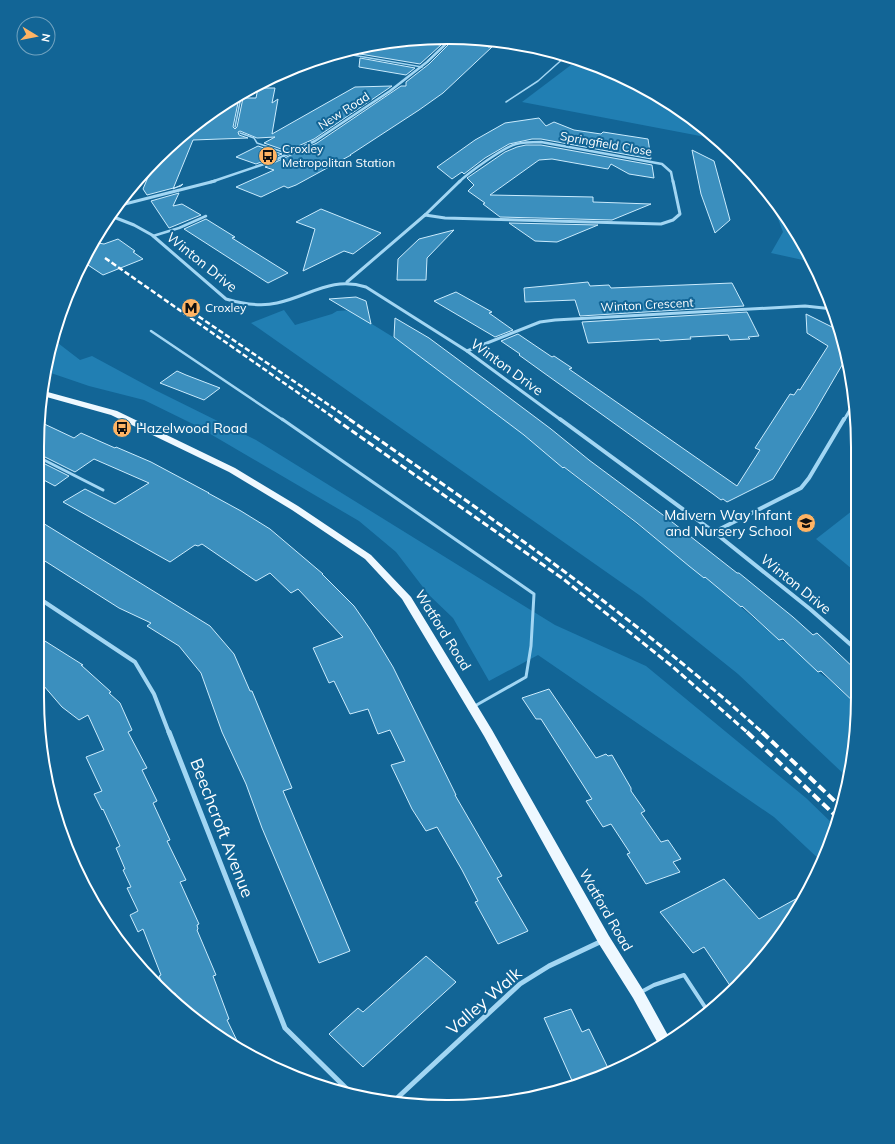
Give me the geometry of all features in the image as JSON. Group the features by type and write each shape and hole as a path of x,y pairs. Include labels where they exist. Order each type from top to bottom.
{"main road":[{"name":"Watford Road","path":"47,395 114,413 232,470 295,508 368,558 406,596 473,707 604,940 638,994 662,1038"}],"street":[{"name":"New Road","path":"126,204 215,181 290,154 314,142 400,86 446,44"},
{"name":"Springfield Close","path":"348,282 425,215 468,173 515,144 531,142 662,164 671,172 680,214 678,219 658,224 445,218 425,215"},
{"name":"Winton Drive","path":"116,218 134,225 153,236 226,299 236,303 256,305 278,303 328,286 348,282 366,287 467,351 714,532 810,609 851,645"},
{"name":"Winton Crescent","path":"467,351 540,322 555,320 805,306 826,308"},
{"path":"714,532 801,488 809,478 849,411"},
{"name":"Beechcroft Avenue","path":"44,602 135,662 154,694 285,1028 344,1086"},
{"name":"Valley Walk","path":"398,1097 520,984 549,966 604,940"}],"lane":[{"path":"355,55 422,67"},
{"path":"506,102 514,98 562,61"},
{"path":"235,127 240,102"},
{"path":"240,134 254,138 257,143 290,154"},
{"path":"153,236 178,228 206,216"},
{"path":"152,331 534,594 532,646 526,677 473,707"},
{"path":"44,460 103,490"},
{"path":"638,994 654,985 684,974 705,1007"}],"shaded area":[{"path":"571,65 580,66 626,86 649,98 672,112 705,137 522,102"},
{"path":"776,213 804,260 771,253 783,232"},
{"path":"367,309 367,321 401,342 528,438 563,467 714,584 779,640 791,644 818,672 831,681 851,699 848,749 843,774 738,674 642,597 251,323 284,310 295,325 332,314 337,311"},
{"path":"58,343 80,360 92,356 155,390 256,440 555,625 646,666 806,798 831,822 817,857 774,817 538,655 489,681 453,618 429,595 396,552 359,521 195,425 144,400 89,386 51,373"},
{"path":"851,512 851,568 816,539"}],"building":[{"path":"449,44 492,47 443,93 351,155 296,185 288,188 284,186 261,197 236,187 274,170 265,167 317,143 401,86 406,86 406,82 429,64"},
{"path":"441,45 420,64 360,54 395,47"},
{"path":"360,58 415,68 406,75 359,67"},
{"path":"392,86 314,139 287,151 264,143 275,137 257,138 240,131 238,132 239,135 248,138 193,140 173,188 147,195 143,189 148,176 181,144 202,127 238,103 233,127 235,129 237,127 243,100 246,98 256,98 257,92 265,88 275,88 272,103 278,99 272,134 355,87"},
{"path":"539,118 546,126 554,122 574,130 601,134 603,132 648,139 651,159 541,139 532,139 509,144 485,158 464,174 462,172 452,179 437,167 475,140 505,123"},
{"path":"526,145 541,145 652,165 654,178 629,174 611,164 608,169 552,159 539,160 490,195 593,197 593,202 651,204 612,220 500,217 483,204 485,203 468,191 474,185 467,178 505,152"},
{"path":"258,146 282,154 256,164 236,157"},
{"path":"692,150 714,161 730,220 715,233 701,194"},
{"path":"179,193 173,206 182,204 201,215 169,228 151,201"},
{"path":"321,209 381,233 353,254 344,251 303,271 315,229 296,222"},
{"path":"206,219 235,237 232,238 288,273 268,283 184,229"},
{"path":"509,223 598,225 557,242 535,241"},
{"path":"454,230 427,258 426,280 397,280 398,259 419,239"},
{"path":"118,239 135,251 133,252 143,259 103,275 88,265 100,243 104,244"},
{"path":"588,282 590,286 609,285 611,288 732,283 744,306 580,316 575,300 525,302 524,288"},
{"path":"456,292 492,312 489,313 513,330 495,337 434,301"},
{"path":"356,297 366,301 371,324 329,299"},
{"path":"747,312 759,336 748,337 750,339 730,340 728,335 690,337 691,339 660,341 659,339 588,343 582,322"},
{"path":"806,314 833,327 842,365 773,479 727,502 723,499 721,500 501,341 518,334 552,357 554,356 572,368 569,369 737,486 760,450 755,448 790,394 794,395 798,389 800,390 828,346 807,333"},
{"path":"395,318 429,338 551,429 589,460 667,518 737,573 739,573 813,635 817,633 851,665 851,699 821,671 818,672 783,639 779,640 742,606 741,607 705,577 704,578 637,523 564,467 563,468 524,435 394,337"},
{"path":"177,371 220,388 204,400 160,383"},
{"path":"45,424 74,438 81,433 115,448 116,447 151,462 241,511 270,529 323,574 354,606 393,667 455,795 502,876 497,878 528,931 498,944 475,902 478,901 462,870 437,827 426,831 412,809 391,765 405,761 390,730 378,734 368,709 350,714 334,681 329,683 313,648 343,637 298,589 291,593 270,573 256,581 202,544 198,546 195,545 170,562 63,502 85,489 115,504 149,483 94,459 75,472 45,457"},
{"path":"44,464 69,476 55,486 44,480"},
{"path":"44,524 210,626 234,654 250,691 252,691 292,788 283,791 350,951 319,963 262,828 246,784 222,732 201,673 179,646 147,626 151,623 119,608 44,560"},
{"path":"44,640 83,665 81,665 111,692 109,693 120,703 132,730 128,732 147,768 142,770 157,801 153,803 170,840 167,841 186,880 180,882 199,924 197,925 197,930 216,975 213,976 229,1019 227,1020 237,1040 202,1017 161,981 159,976 161,975 143,929 138,932 130,915 138,911 127,888 131,887 123,870 125,869 116,848 120,846 103,809 102,810 94,794 102,791 86,757 104,750 88,715 79,720 62,707 44,686"},
{"path":"549,689 596,758 606,754 608,756 612,755 631,788 631,791 645,811 641,813 661,842 668,840 681,859 673,862 680,872 646,884 627,854 630,853 611,824 603,827 586,801 592,799 541,719 536,719 522,698"},
{"path":"724,879 759,919 797,899 768,942 751,963 730,985 704,947 693,953 660,912"},
{"path":"426,956 456,982 363,1067 329,1034 358,1008 363,1012"},
{"path":"571,1009 582,1032 589,1029 607,1067 572,1080 544,1018"}],"railway":[{"path":"105,258 337,420"},
{"path":"192,312 351,420"},
{"path":"335,419 562,578 673,667 748,733"},
{"path":"349,419 456,493 613,608 664,648 763,733"},
{"path":"747,732 833,814"},
{"path":"762,732 837,803"}],"place":[{"name":"Croxley Metropolitan Station","path":"268,156"},
{"name":"Croxley","path":"191,308"},
{"name":"Hazelwood Road","path":"122,428"},
{"name":"Malvern Way Infant and Nursery School","path":"806,523"}]}
